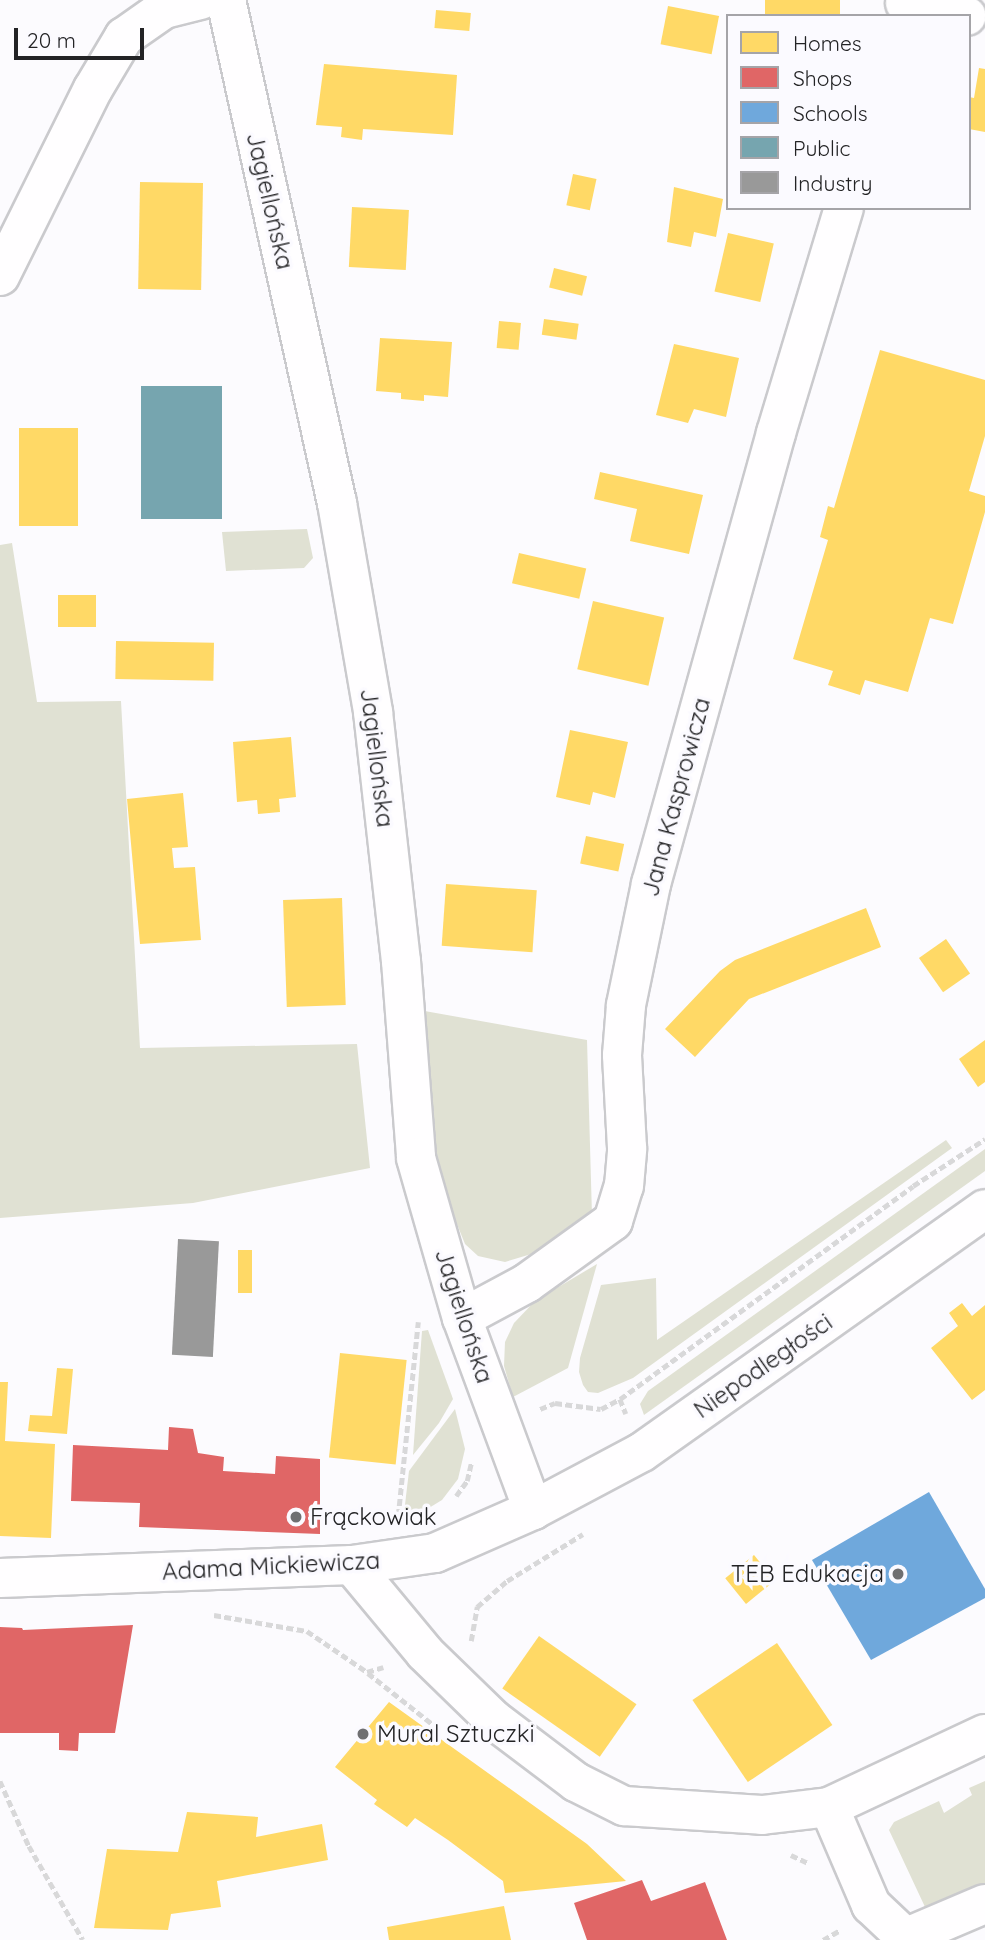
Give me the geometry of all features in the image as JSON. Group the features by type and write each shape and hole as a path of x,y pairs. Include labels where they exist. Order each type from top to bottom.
{"street":[{"path":"0,276 93,89 124,37 164,9 201,0"},
{"name":"Jagiellońska","path":"226,0 337,503 373,712 401,961 416,1158 462,1318 533,1510"},
{"path":"904,6 955,14"},
{"name":"Jana Kasprowicza","path":"462,1318 527,1283 613,1221 624,1186 627,1148 622,1055 626,1005 651,884 776,433 843,210"},
{"name":"Niepodległości","path":"533,1510 642,1452 985,1209"},
{"name":"Adama Mickiewicza","path":"0,1578 352,1565 435,1553 533,1510"},
{"path":"352,1565 444,1672 494,1720 576,1782 624,1806 762,1815 829,1807 985,1734"},
{"path":"829,1807 871,1905 904,1939 985,1904"}],"path":[{"path":"620,1399 913,1186 985,1139"},
{"path":"397,1526 418,1317"},
{"path":"450,1505 467,1481 473,1453"},
{"path":"0,1781 29,1846 83,1940"}],"shaded area":[{"path":"307,529 313,558 304,568 226,571 222,532"},
{"path":"12,543 37,702 121,701 140,1048 357,1044 370,1168 193,1203 0,1218 0,545"},
{"path":"419,1010 587,1040 592,1216 538,1252 505,1262 478,1256 465,1244 450,1207 435,1146"},
{"path":"946,1140 952,1148 633,1378 598,1393 588,1392 583,1385 579,1372 580,1358 601,1285 656,1278 657,1340"},
{"path":"985,1149 985,1171 644,1415 640,1404 648,1391"},
{"path":"597,1264 568,1368 513,1397 504,1366 505,1342 514,1323 535,1301"},
{"path":"428,1330 453,1399 439,1423 413,1455 422,1331"},
{"path":"455,1409 465,1449 458,1479 442,1500 419,1514 408,1515 404,1513 409,1471"},
{"path":"985,1781 985,1885 936,1907 925,1907 889,1830 894,1822 939,1801 944,1813 972,1795 969,1788"}],"building: Homes":[{"path":"765,0 840,0 840,14 765,14"},
{"path":"668,6 719,16 712,54 661,44"},
{"path":"436,10 471,13 469,31 434,28"},
{"path":"324,64 457,75 453,135 363,129 362,140 341,137 342,127 316,125"},
{"path":"979,68 985,69 985,132 971,129 971,97 974,98"},
{"path":"573,174 596,179 590,210 566,205"},
{"path":"140,182 203,183 201,290 138,289"},
{"path":"674,187 723,199 716,237 694,232 691,247 667,242"},
{"path":"352,207 409,210 406,270 349,267"},
{"path":"728,233 774,244 760,302 715,291"},
{"path":"554,268 587,276 582,296 549,287"},
{"path":"544,319 579,324 576,340 542,335"},
{"path":"499,321 521,323 519,350 497,348"},
{"path":"380,338 452,342 448,397 424,395 424,401 401,399 401,393 376,391"},
{"path":"674,344 739,358 726,417 694,409 688,423 656,415"},
{"path":"880,350 985,380 985,436 969,491 985,496 985,512 953,624 930,618 908,692 865,680 860,695 828,685 833,671 793,659 828,540 820,537 828,506 834,508"},
{"path":"19,428 78,428 78,526 19,526"},
{"path":"600,472 703,495 689,554 630,541 637,509 594,499"},
{"path":"519,553 586,569 579,599 512,583"},
{"path":"58,595 96,595 96,627 58,627"},
{"path":"593,601 664,617 648,686 577,669"},
{"path":"116,641 214,643 213,681 115,679"},
{"path":"570,730 628,742 615,798 593,792 590,805 556,797"},
{"path":"291,737 296,797 279,799 280,812 258,814 257,800 237,802 233,742"},
{"path":"183,793 188,847 172,848 174,868 195,867 201,940 140,944 127,799"},
{"path":"586,836 624,844 618,871 580,863"},
{"path":"446,884 537,890 532,952 442,946"},
{"path":"342,898 346,1005 287,1007 283,900"},
{"path":"866,908 881,947 749,999 695,1057 665,1029 720,971 735,960"},
{"path":"946,939 970,973 943,992 919,958"},
{"path":"985,1040 985,1082 978,1087 959,1059"},
{"path":"238,1250 252,1250 252,1293 238,1293"},
{"path":"962,1303 972,1316 985,1305 985,1390 972,1400 931,1348 958,1326 949,1313"},
{"path":"340,1353 407,1360 396,1464 329,1457"},
{"path":"57,1368 73,1369 67,1434 28,1431 30,1415 52,1416"},
{"path":"0,1382 8,1382 5,1441 55,1444 51,1538 0,1536"},
{"path":"754,1555 775,1581 746,1604 725,1578"},
{"path":"539,1636 636,1704 600,1757 502,1688"},
{"path":"777,1643 832,1725 748,1782 692,1700"},
{"path":"389,1702 587,1844 626,1881 505,1893 503,1881 448,1840 415,1818 407,1827 374,1804 377,1800 335,1767"},
{"path":"187,1812 258,1817 256,1837 322,1824 328,1860 217,1881 221,1907 171,1914 168,1930 94,1928 107,1849 178,1852"},
{"path":"504,1906 511,1940 389,1940 387,1927"}],"building: Shops":[{"path":"169,1427 193,1429 198,1453 224,1457 223,1471 275,1474 276,1456 320,1459 320,1534 139,1527 140,1503 71,1501 73,1445 168,1450"},
{"path":"133,1625 115,1733 79,1733 78,1751 59,1750 59,1733 0,1733 0,1627 23,1630"},
{"path":"642,1880 651,1901 705,1882 727,1940 587,1940 574,1903"}],"building: Schools":[{"name":"TEB Edukacja","path":"929,1492 985,1589 985,1598 871,1660 812,1560"}],"building: Public":[{"path":"141,386 222,386 222,519 141,519"}],"building: Industry":[{"path":"178,1239 219,1241 213,1357 172,1355"}],"place":[{"name":"Frąckowiak","path":"296,1517"},
{"name":"TEB Edukacja","path":"898,1574"},
{"name":"Mural Sztuczki","path":"363,1734"}]}
